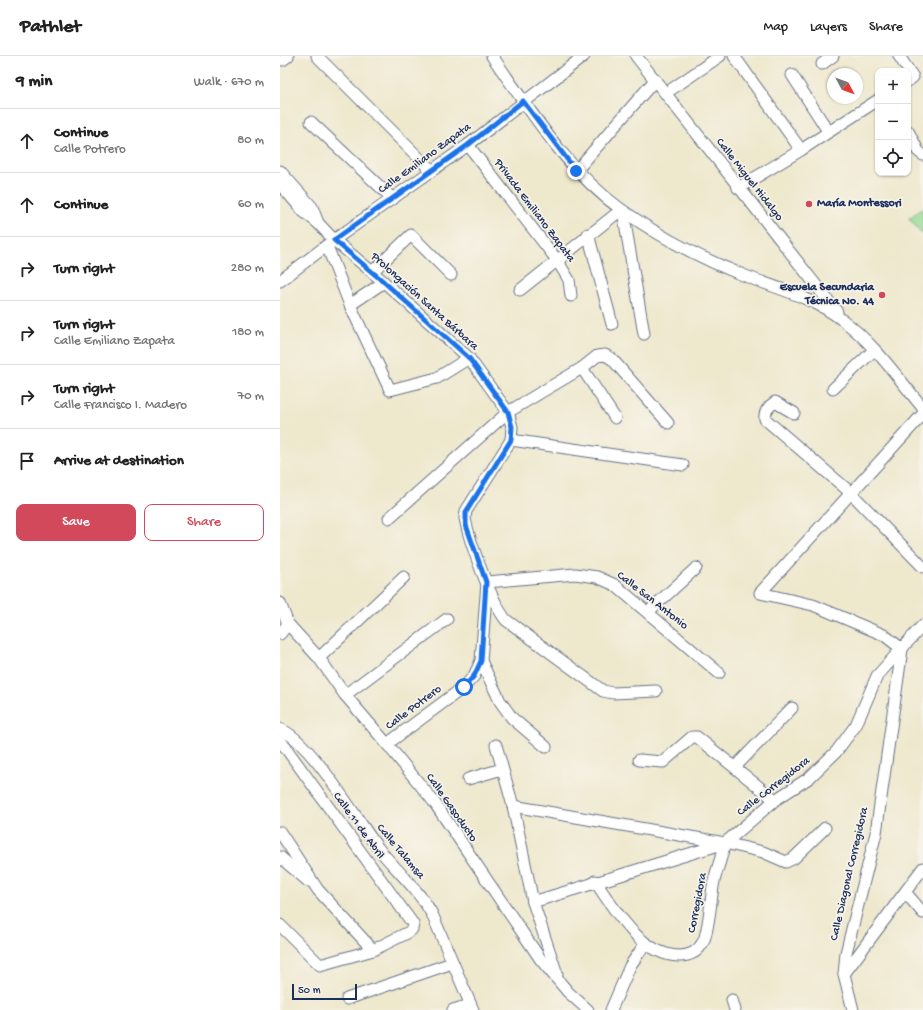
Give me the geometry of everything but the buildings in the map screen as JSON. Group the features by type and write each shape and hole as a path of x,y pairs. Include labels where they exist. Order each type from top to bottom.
{"street":[{"path":"317,56 431,170"},
{"path":"492,56 523,101 576,171 594,188 622,210 702,256 746,276 816,303 842,319 874,350 923,408"},
{"name":"Calle Emiliano Zapata","path":"280,281 330,243 468,145 523,101 584,56"},
{"name":"Calle Miguel Hidalgo","path":"636,56 842,319"},
{"path":"666,93 720,56"},
{"path":"734,56 801,150"},
{"path":"822,64 833,56"},
{"path":"899,56 905,68"},
{"path":"792,76 828,131"},
{"path":"576,171 655,80"},
{"path":"738,188 801,150 828,131 875,102"},
{"path":"311,122 393,199"},
{"path":"911,137 918,151 923,155"},
{"name":"Privada Emiliano Zapata","path":"468,145 557,260 569,280 571,296"},
{"name":"Prolongación Santa Bárbara","path":"280,171 312,206 318,223 330,243 372,272 469,358 508,412 512,427 511,440"},
{"name":"Prolongación Santa Bárbara","path":"280,184 304,212 318,223"},
{"path":"520,290 588,234 622,210"},
{"path":"622,210 644,334"},
{"path":"588,234 612,324"},
{"path":"372,272 411,235 451,275"},
{"path":"330,243 350,305 390,390 437,378 469,358"},
{"path":"350,305 384,282"},
{"path":"833,389 874,350"},
{"path":"389,518 508,412 582,368 597,356 606,355 612,360 668,423"},
{"path":"582,368 615,418"},
{"path":"794,413 775,402 770,405 765,415 765,419 850,492 923,567"},
{"path":"902,649 884,635 813,605 760,593 850,492 923,414"},
{"path":"656,691 613,693 604,691 506,620 501,614 486,582 466,525 466,512 511,440 683,466"},
{"path":"648,612 696,568"},
{"name":"Calle San Antonio","path":"486,582 575,574 597,577 615,585 719,673"},
{"path":"319,658 404,577"},
{"name":"Calle Potrero","path":"387,744 464,687 474,676 481,661 486,582"},
{"path":"280,603 288,624 280,634"},
{"path":"345,695 447,619"},
{"name":"Calle Gasoducto","path":"288,624 319,658 345,695 434,802 541,960 560,982 588,1010"},
{"name":"Calle Corregidora","path":"532,902 595,881 725,843 775,800 809,778 836,752 856,725 877,676 923,625"},
{"name":"Calle Diagonal Corregidora","path":"853,1010 844,974 846,952 876,833 902,649"},
{"path":"481,661 500,701 512,718 546,748"},
{"path":"736,766 792,708"},
{"name":"Calle Talamsa","path":"280,729 299,742 330,780 378,848 424,900 432,914 471,1008"},
{"path":"639,760 663,762 692,738 697,737 736,766 775,800"},
{"name":"Calle 11 de Abril","path":"280,740 413,924 412,929 373,950"},
{"path":"496,745 502,770 514,806 532,902 560,982"},
{"path":"468,778 502,770"},
{"path":"514,806 725,843 763,852 786,862 794,858 825,828"},
{"path":"281,836 318,890"},
{"name":"Corregidora","path":"595,881 627,926 645,944 672,956 686,956 696,952 704,940 714,881 725,843"},
{"path":"280,857 318,890 373,950 320,965 280,925"},
{"path":"844,974 906,893 923,868"},
{"path":"906,893 923,913"},
{"path":"611,1010 630,966 645,944"},
{"path":"347,999 452,963"},
{"path":"453,1010 471,1008"}],"green space":[{"path":"923,208 923,235 909,218"}],"place":[{"name":"María Montessori","path":"809,204"},
{"name":"Escuela Secundaria Técnica No. 44","path":"882,295"}],"route":[{"path":"464,687 474,676 481,661 486,582 466,525 465,518 466,512 511,440 512,427 508,412 469,358 384,282 334,240 468,145 523,101 576,171"}]}
